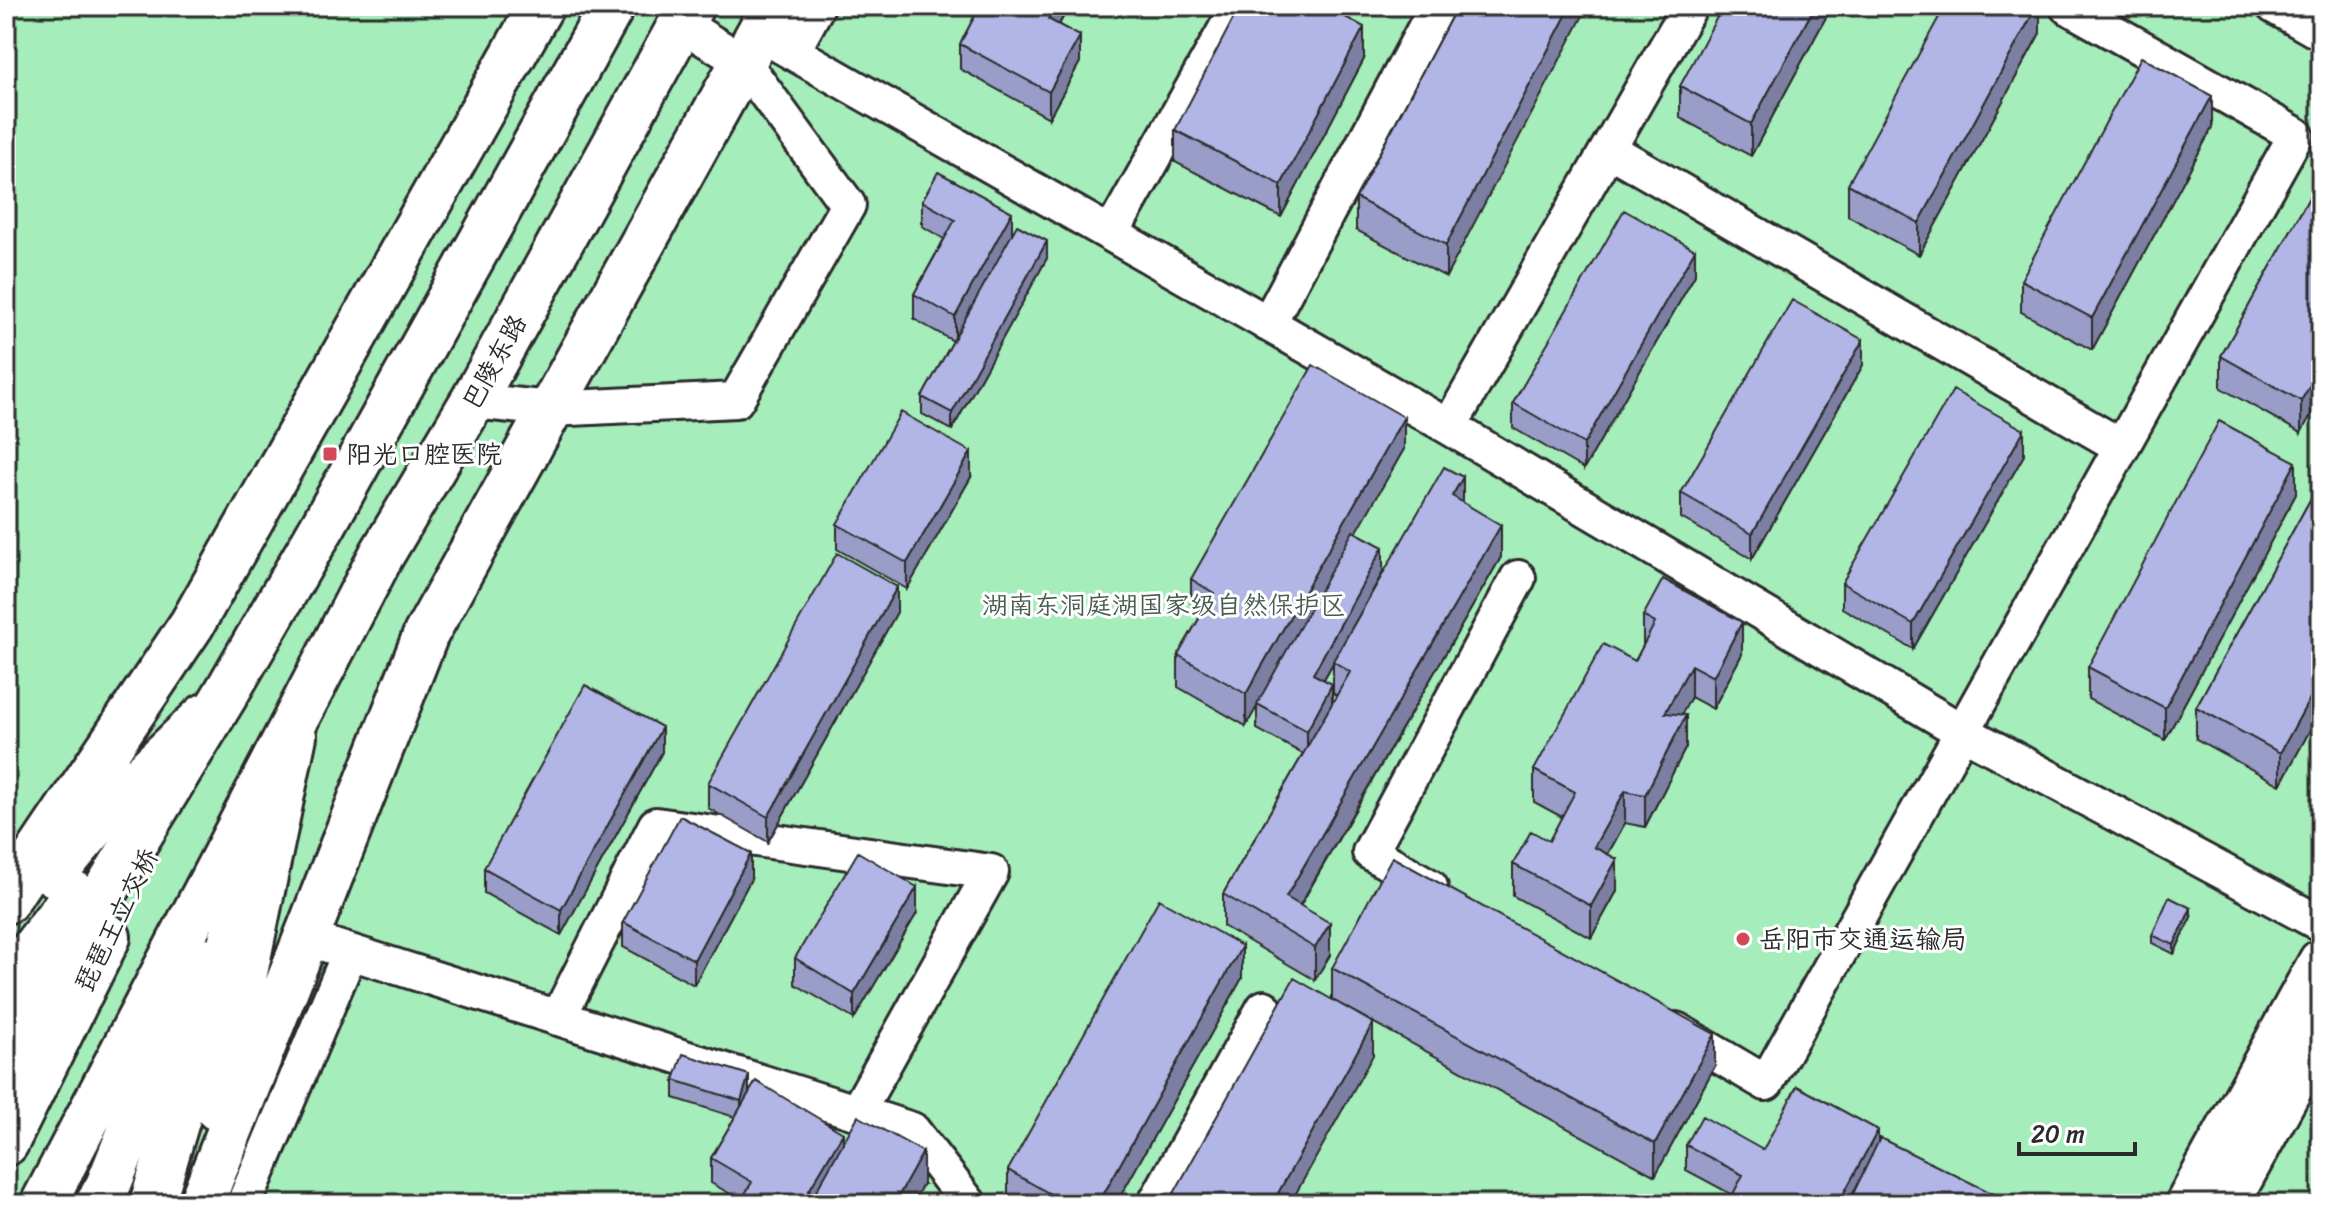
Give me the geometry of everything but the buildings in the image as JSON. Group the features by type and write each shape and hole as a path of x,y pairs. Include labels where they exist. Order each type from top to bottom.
{"main road":[{"path":"6,901 192,624 541,6"},
{"path":"6,1054 224,697 324,524 612,6"},
{"name":"巴陵东路","path":"297,719 382,554 473,401 686,15"},
{"path":"199,1204 426,634 550,409 767,38"},
{"path":"6,931 113,804 224,697"},
{"path":"6,985 224,697"},
{"name":"琵琶王立交桥","path":"6,1143 224,697"},
{"path":"43,1204 297,719"},
{"path":"98,1204 108,1186 297,719"},
{"path":"152,1204 297,719"},
{"path":"199,1204 297,719"},
{"path":"2188,1204 2321,962"},
{"path":"2226,1204 2321,1031"}],"street":[{"path":"767,38 817,6"},
{"path":"1111,234 1239,6"},
{"path":"1268,324 1437,6"},
{"path":"1449,427 1690,6"},
{"path":"1643,1011 1766,1083 2296,135 2067,6"},
{"path":"2274,6 2319,25"},
{"path":"686,15 767,38 1449,427 1963,732 2321,924"},
{"path":"473,401 550,409 736,400 848,205 767,38"},
{"path":"1608,149 2122,447"},
{"path":"1452,900 1370,852 1518,578"},
{"path":"558,1018 656,825 991,872 857,1112"},
{"path":"306,938 912,1130 951,1195"},
{"path":"244,1204 350,952"},
{"path":"1155,1204 1264,1008"}],"green space":[{"name":"湖南东洞庭湖国家级自然保护区","path":"6,6 2321,6 2321,1204 6,1204"}],"place":[{"name":"阳光口腔医院","path":"330,454"},
{"name":"岳阳市交通运输局","path":"1743,939"}]}
